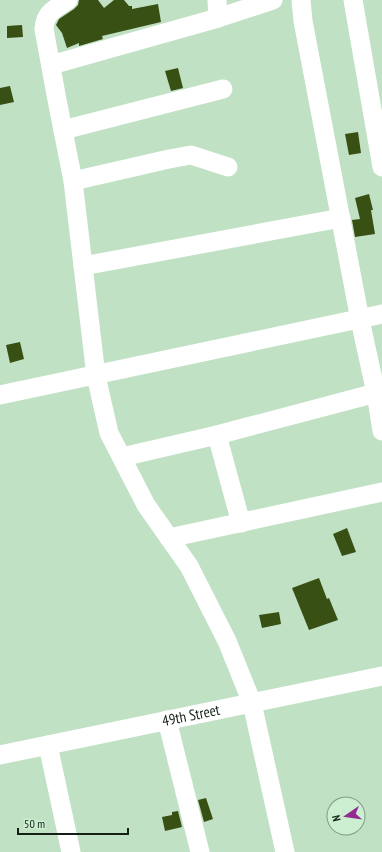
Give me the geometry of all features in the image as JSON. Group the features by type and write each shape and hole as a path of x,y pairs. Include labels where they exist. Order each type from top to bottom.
{"street":[{"path":"68,0 48,14 45,20 44,28 73,181 96,376 109,433 146,505 184,558 226,641 252,703 286,852"},
{"path":"50,57 217,9 273,0"},
{"path":"300,0 360,320 376,393 382,431"},
{"path":"353,0 381,156"},
{"path":"63,130 223,89"},
{"path":"73,181 168,159 191,156 228,167"},
{"path":"83,266 341,218"},
{"path":"0,395 96,376 360,320 382,314"},
{"path":"122,457 217,435 376,393"},
{"path":"217,435 242,523"},
{"path":"169,538 382,492"},
{"name":"49th Street","path":"0,755 382,676"},
{"path":"167,720 200,852"},
{"path":"48,745 71,852"}],"building":[{"path":"79,0 98,0 104,8 114,0 124,0 129,6 132,6 132,9 158,4 161,22 102,36 103,39 79,46 79,43 67,48 62,33 56,25 59,19 78,5"},
{"path":"22,25 23,37 7,38 7,26"},
{"path":"178,68 183,88 171,91 165,71"},
{"path":"10,86 14,102 0,105 0,88"},
{"path":"358,132 361,153 349,155 345,134"},
{"path":"369,194 373,210 371,210 375,234 355,237 352,220 360,219 355,198"},
{"path":"20,342 24,359 10,363 6,345"},
{"path":"347,528 356,552 342,556 333,534"},
{"path":"319,578 327,599 329,598 338,620 309,630 292,588"},
{"path":"279,612 281,624 262,628 259,615"},
{"path":"206,798 213,819 204,822 198,800"},
{"path":"178,811 182,827 165,831 162,817 172,815 172,812"}]}
